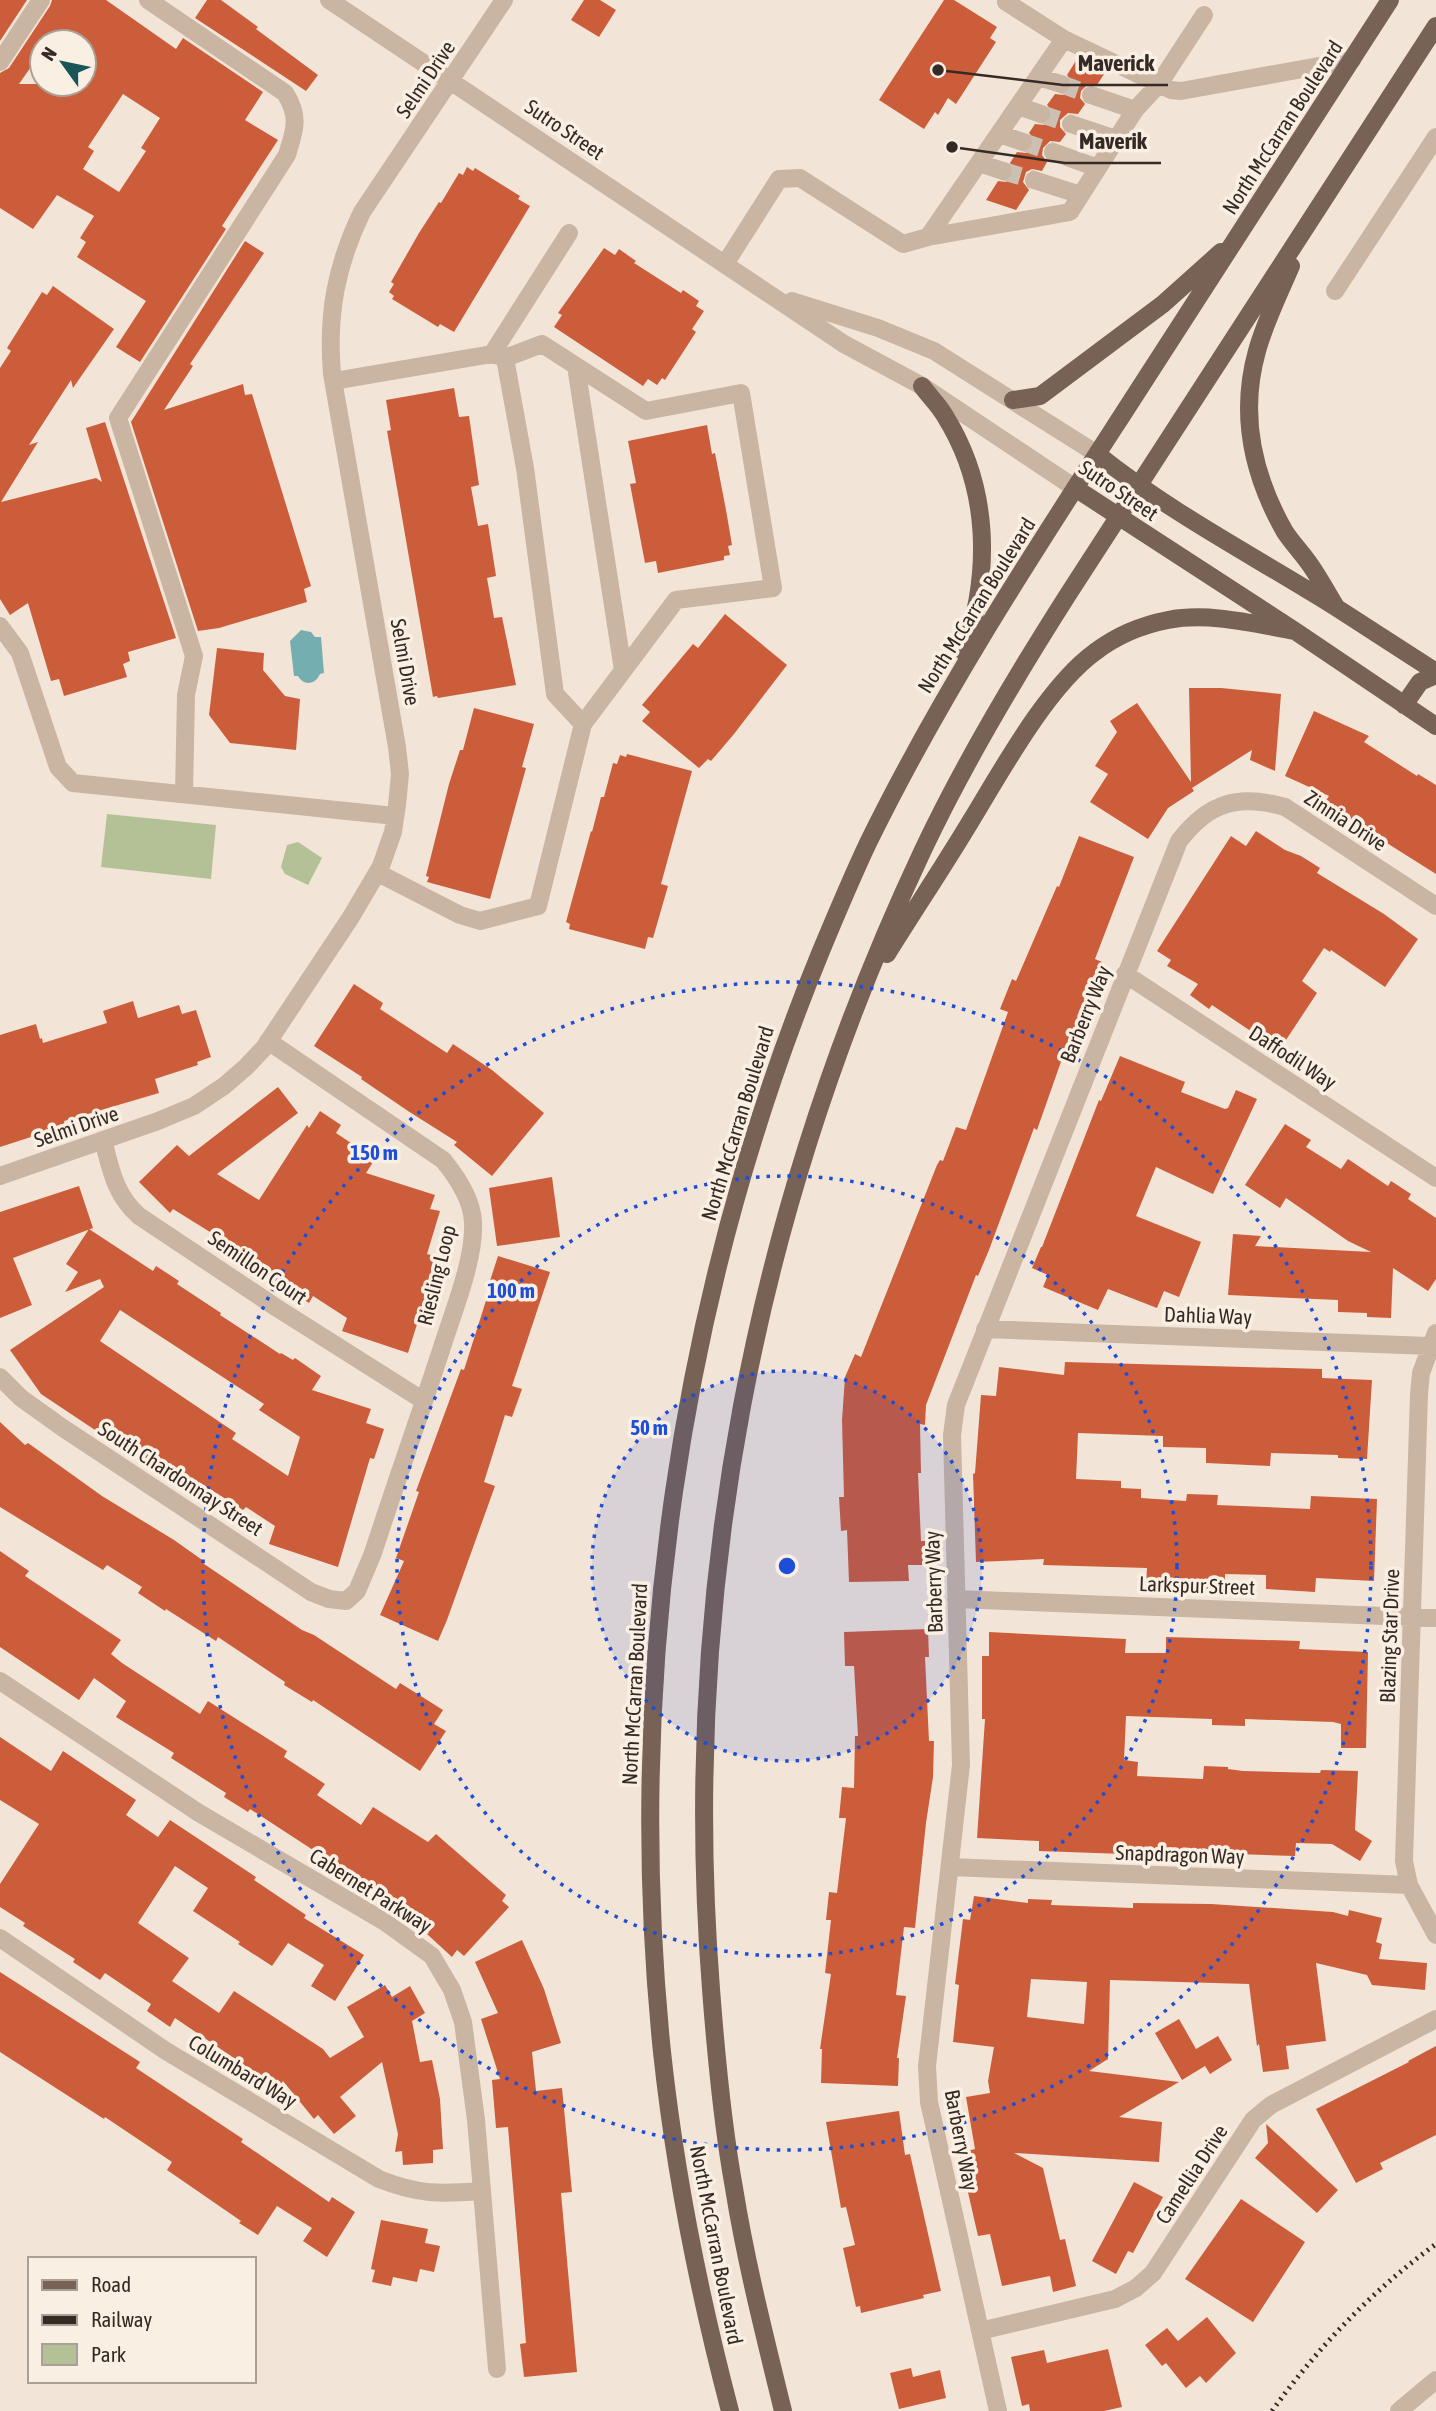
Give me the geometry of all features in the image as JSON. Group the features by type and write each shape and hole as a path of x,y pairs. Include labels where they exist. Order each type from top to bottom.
{"main road":[{"name":"North McCarran Boulevard","path":"730,2411 713,2345 674,2149 662,2049 655,1949 651,1809 654,1689 662,1587 674,1489 694,1374 740,1182 763,1104 797,1011 867,846 954,679 1390,0"},
{"name":"North McCarran Boulevard","path":"783,2411 733,2188 716,2062 705,1916 703,1817 706,1707 722,1521 736,1432 779,1236 805,1150 860,995 924,849 968,761 1017,674 1436,26"},
{"path":"1310,221 1257,351 1249,393 1249,429 1256,464 1268,500 1287,535 1311,566 1336,607"},
{"path":"1013,400 1040,396 1071,374 1163,304 1239,236"},
{"path":"922,386 945,415 964,452 978,492 984,537 978,595 970,634 954,679"},
{"name":"Sutro Street","path":"1097,454 1138,487 1226,543 1336,607 1436,674"},
{"name":"Sutro Street","path":"1075,488 1436,726"},
{"path":"860,995 1041,711 1076,669 1095,652 1141,627 1170,619 1236,620 1295,631"},
{"path":"1404,705 1420,682 1436,674"}],"street":[{"path":"0,62 41,0"},
{"path":"148,0 285,93 294,107 295,129 287,155 118,418 194,656 186,695 184,793"},
{"name":"Sutro Street","path":"329,0 776,296 844,344 922,386 1075,488"},
{"name":"Selmi Drive","path":"0,1176 194,1106 224,1086 246,1067 268,1041 351,917 377,873 393,832 400,774 334,381 329,339 331,311 350,238 362,212 504,0"},
{"path":"1006,2 1064,39 1171,90 1181,91 1352,60"},
{"path":"726,264 779,179 800,178 903,244 928,237 1070,212 1135,110 1159,84 1204,15"},
{"path":"928,237 1064,39"},
{"path":"1038,76 1061,85"},
{"path":"1091,95 1135,110"},
{"path":"1018,106 1041,114"},
{"path":"1071,124 1116,139"},
{"path":"999,134 1023,142"},
{"path":"1335,291 1436,136"},
{"path":"1053,152 1098,168"},
{"path":"979,163 1003,171"},
{"path":"1034,180 1081,195"},
{"path":"569,233 498,356 525,468 555,694 583,723"},
{"name":"Sutro Street","path":"776,296 909,339 951,360 1097,454"},
{"path":"334,381 498,356 542,344 646,411 741,393 773,589 676,600 583,723 538,905 480,921 460,915 377,873"},
{"path":"576,366 623,670"},
{"path":"0,626 20,653 58,767 73,783 396,816"},
{"name":"Zinnia Drive","path":"1221,805 1237,801 1261,801 1285,807 1436,906"},
{"name":"Barberry Way","path":"998,2411 929,2102 927,2066 961,1765 951,1435 956,1405 985,1329 1179,841 1192,824 1221,805"},
{"name":"Daffodil Way","path":"1125,974 1436,1178"},
{"name":"Riesling Loop","path":"268,1041 436,1154 454,1173 473,1220 464,1276 424,1401 373,1553 356,1591 346,1601"},
{"name":"Semillon Court","path":"103,1140 120,1193 126,1205 139,1216 424,1401"},
{"name":"Dahlia Way","path":"985,1329 1433,1340"},
{"name":"Blazing Star Drive","path":"1433,1340 1422,1373 1419,1394 1404,1861 1409,1885 1436,1935"},
{"name":"South Chardonnay Street","path":"0,1377 20,1398 63,1428 311,1592 329,1599 346,1601"},
{"name":"Larkspur Street","path":"956,1599 1436,1618"},
{"name":"Cabernet Parkway","path":"0,1681 199,1813 385,1922 432,1956 452,1990 463,2022 475,2119 497,2369"},
{"name":"Snapdragon Way","path":"950,1867 1409,1885"},
{"name":"Columbard Way","path":"0,1938 166,2051 379,2179 405,2190 433,2194 481,2191"},
{"name":"Camellia Drive","path":"980,2331 1115,2299 1136,2288 1153,2273 1253,2120 1271,2105 1436,2018"},
{"path":"1399,2411 1436,2380"}],"green space":[{"path":"107,814 216,825 211,879 101,867"},
{"path":"298,842 322,858 308,885 285,874 281,867 287,845"}],"water":[{"path":"301,630 321,637 324,673 309,683 294,676 290,641"}],"building":[{"path":"0,0 27,0 0,41"},
{"path":"52,0 106,0 176,49 183,38 263,92 245,120 278,140 222,226 226,229 140,362 116,347 146,301 77,257 86,242 80,238 94,216 57,195 33,229 0,208 0,73 9,68 28,39 28,71 19,84 28,84 28,98 98,98 98,28 35,28","holes":["123,94 160,118 141,148 146,151 119,192 83,169 94,151 88,147"]},
{"path":"207,0 221,0 318,75 306,91 195,18"},
{"path":"584,0 600,0 616,10 599,37 571,20"},
{"path":"944,0 954,0 997,27 990,38 996,42 956,104 948,98 938,115 935,112 924,129 879,100"},
{"path":"1077,59 1106,71 1097,85 1088,84 1081,91 1080,98 1085,104 1078,114 1068,113 1060,120 1060,127 1066,134 1060,142 1050,141 1043,148 1042,155 1047,162 1042,171 1032,169 1026,172 1023,182 1029,190 1016,210 986,200 998,181 1006,182 1013,175 1014,168 1010,163 1017,152 1026,153 1033,146 1034,139 1029,133 1035,124 1044,125 1051,118 1052,111 1047,105 1055,94 1063,95 1069,92 1072,82 1067,75"},
{"path":"467,167 473,171 475,168 520,196 518,199 530,206 454,332 440,324 438,327 392,299 394,296 389,292 394,284 391,282 419,233 459,173 463,175"},
{"path":"245,241 264,253 190,364 193,366 164,410 243,384 245,395 252,394 311,586 304,589 307,602 219,628 198,631 131,422"},
{"path":"604,248 615,255 619,249 636,261 634,263 681,293 683,290 699,301 696,306 704,311 692,329 696,332 665,380 662,378 657,385 648,379 643,386 554,327 562,315 558,313"},
{"path":"53,286 114,329 73,388 71,380 29,445 38,442 1,502 96,478 102,482 86,428 105,422 176,638 128,652 130,661 123,664 127,677 64,696 59,679 51,681 28,603 10,615 0,599 0,368 11,351 7,348 42,292 47,295"},
{"path":"454,388 459,417 469,416 479,485 471,487 478,526 488,524 496,576 487,578 494,618 502,617 516,685 438,698 433,697 387,431 391,430 386,400"},
{"path":"707,425 726,510 732,545 728,546 730,555 724,556 724,560 658,573 656,561 645,563 630,484 636,483 628,441"},
{"path":"725,614 787,665 711,761 708,759 699,768 642,721 650,712 642,705 693,644 698,648"},
{"path":"217,648 264,653 263,670 285,696 300,699 296,750 230,743 209,715"},
{"path":"1189,688 1281,694 1275,771 1250,760 1252,750 1192,788 1194,791 1168,808 1148,839 1090,802 1108,774 1095,766 1117,732 1110,721 1137,703 1191,782"},
{"path":"474,708 534,724 522,767 526,768 490,899 427,882 429,877 426,876 449,784 460,750 463,750"},
{"path":"1314,711 1369,736 1364,742 1436,785 1436,874 1344,816 1341,821 1321,808 1329,796 1285,776"},
{"path":"627,754 692,771 661,884 668,886 653,938 648,937 645,949 569,929 570,924 566,922 613,763 617,764 620,755 626,757"},
{"path":"1256,831 1320,868 1317,873 1384,914 1418,939 1385,987 1324,948 1302,981 1317,993 1282,1046 1264,1034 1261,1038 1212,1005 1209,1009 1190,995 1198,984 1167,966 1171,960 1157,951 1231,836 1246,846"},
{"path":"1079,836 1134,857 1095,959 1102,962 926,1405 925,1425 920,1424 921,1473 918,1473 921,1541 925,1541 926,1565 908,1565 909,1581 849,1582 847,1530 841,1531 839,1497 844,1497 842,1420 845,1377 855,1354 861,1357 937,1165 940,1160 943,1161 956,1127 966,1130 1008,1012 1000,1009 1012,979 1016,981 1057,886 1059,887"},
{"path":"354,984 383,1003 380,1009 447,1053 453,1044 492,1070 544,1113 492,1176 454,1145 457,1142 314,1046"},
{"path":"133,1001 138,1018 179,1005 182,1014 196,1010 211,1057 197,1062 198,1065 155,1079 159,1093 64,1121 65,1126 0,1147 0,1035 36,1024 43,1043 107,1023 103,1011"},
{"path":"1120,1056 1185,1082 1181,1092 1225,1109 1236,1090 1257,1099 1213,1194 1156,1167 1136,1216 1201,1242 1179,1297 1164,1291 1157,1308 1108,1289 1098,1310 1043,1287 1048,1275 1032,1268 1099,1100 1101,1101"},
{"path":"278,1087 298,1113 217,1174 259,1200 307,1125 309,1128 320,1111 341,1125 336,1133 375,1159 366,1173 435,1195 430,1209 440,1211 427,1254 438,1257 408,1353 342,1331 347,1318 313,1296 309,1303 260,1271 257,1275 233,1260 239,1250 173,1209 170,1213 139,1182 177,1145 189,1156"},
{"path":"1285,1124 1311,1140 1306,1147 1341,1169 1348,1159 1388,1186 1391,1181 1411,1194 1408,1199 1436,1218 1436,1279 1428,1291 1393,1268 1391,1318 1367,1317 1367,1313 1338,1312 1338,1300 1228,1295 1233,1234 1261,1236 1255,1246 1371,1252 1348,1241 1286,1198 1280,1208 1245,1185"},
{"path":"552,1177 560,1237 497,1246 489,1188"},
{"path":"79,1186 93,1228 13,1258 32,1305 0,1318 0,1212"},
{"path":"89,1229 153,1271 156,1266 179,1281 177,1284 221,1313 220,1315 280,1354 293,1360 295,1358 321,1376 312,1390 371,1409 366,1423 384,1429 374,1459 370,1458 338,1567 269,1544 275,1526 246,1507 243,1510 199,1482 191,1494 168,1479 172,1474 109,1435 107,1438 41,1394 10,1350 104,1287 100,1279 65,1292 78,1272 66,1264","holes":["120,1310 264,1404 259,1410 300,1437 288,1476 232,1439 236,1433 100,1341"]},
{"path":"498,1256 550,1272 512,1386 522,1389 512,1417 505,1415 484,1482 495,1486 438,1641 380,1615 404,1561 396,1558 419,1492 416,1491 461,1369 464,1370"},
{"path":"1065,1362 1322,1369 1322,1378 1372,1380 1367,1459 1338,1458 1338,1455 1271,1453 1270,1466 1206,1463 1206,1448 1163,1447 1163,1436 1078,1433 1076,1479 1121,1481 1121,1488 1141,1489 1141,1498 1186,1501 1187,1494 1218,1495 1217,1505 1310,1509 1311,1496 1377,1499 1374,1581 1316,1578 1315,1592 1266,1589 1266,1575 1225,1574 1225,1590 1201,1589 1146,1585 1147,1568 1043,1565 1044,1559 976,1562 973,1474 981,1395 996,1396 999,1367 1064,1375"},
{"path":"0,1422 25,1445 28,1443 102,1496 174,1540 205,1562 204,1564 302,1630 314,1635 396,1689 400,1683 443,1710 434,1724 446,1731 420,1771 313,1700 312,1702 284,1685 285,1682 218,1637 216,1641 166,1609 165,1611 138,1593 142,1587 107,1565 103,1570 0,1507"},
{"path":"0,1551 29,1571 25,1576 121,1640 111,1654 122,1663 200,1714 208,1701 287,1751 284,1757 325,1784 317,1795 361,1825 373,1807 428,1842 436,1834 506,1895 502,1901 509,1907 464,1956 457,1950 452,1957 376,1886 372,1892 334,1869 336,1865 250,1809 248,1812 224,1797 226,1793 171,1758 174,1753 116,1717 126,1701 94,1678 79,1700 0,1647"},
{"path":"928,1629 929,1657 925,1657 929,1741 934,1741 933,1777 915,1928 904,1927 896,1995 906,1996 897,2058 898,2086 821,2083 820,2049 831,1974 825,1973 831,1920 826,1920 829,1892 837,1893 846,1818 839,1818 842,1787 854,1788 855,1736 858,1736 854,1666 845,1666 844,1632"},
{"path":"989,1632 1126,1639 1125,1653 1166,1653 1166,1637 1300,1641 1299,1649 1368,1652 1366,1748 1341,1748 1341,1724 1333,1722 1245,1719 1245,1726 1212,1725 1212,1719 1126,1716 1124,1760 1138,1762 1137,1776 1203,1779 1204,1766 1243,1771 1358,1771 1355,1830 1372,1841 1360,1861 1332,1844 1296,1843 1295,1856 1237,1854 1237,1858 1039,1851 1039,1841 977,1838 985,1719 982,1719 982,1656 989,1656"},
{"path":"0,1737 51,1771 63,1751 136,1800 126,1815 158,1837 170,1820 256,1877 254,1880 306,1915 304,1918 364,1955 335,2001 311,1986 324,1965 288,1943 272,1966 193,1911 208,1888 175,1866 138,1923 189,1958 172,1981 219,2013 234,1991 323,2049 330,2058 364,2037 347,2007 385,1985 392,1997 410,1986 425,2013 412,2021 420,2062 432,2060 440,2099 443,2149 433,2150 433,2163 403,2165 402,2151 395,2152 398,2134 382,2062 340,2097 356,2116 334,2134 318,2115 314,2119 283,2081 278,2088 175,2018 170,2027 147,2011 151,2004 105,1973 100,1980 73,1962 75,1959 23,1926 25,1923 0,1907 0,1884 39,1824 0,1800"},
{"path":"974,1896 1028,1903 1028,1899 1052,1900 1051,1905 1133,1908 1133,1903 1211,1904 1333,1912 1348,1916 1349,1910 1382,1918 1376,1942 1382,1944 1379,1959 1427,1963 1425,1990 1372,1985 1367,1975 1316,1963 1326,2041 1286,2046 1289,2069 1263,2072 1249,1984 1110,1980 1108,2059 1089,2071 1179,2082 1119,2117 1162,2122 1159,2162 1014,2153 1043,2168 1060,2240 1065,2239 1076,2286 1053,2292 1050,2276 1002,2286 990,2234 978,2236 959,2153 975,2149 966,2097 990,2093 988,2081 994,2047 953,2042 959,1985 955,1984 963,1919 970,1920","holes":["1031,1979 1087,1982 1084,2024 1027,2017"]},
{"path":"522,1940 544,1989 561,2043 532,2052 536,2091 562,2088 572,2192 561,2193 577,2372 524,2377 520,2344 526,2343 508,2127 496,2128 492,2080 500,2079 481,2019 498,2013 475,1962"},
{"path":"0,1972 140,2062 136,2068 243,2139 241,2142 329,2202 332,2197 355,2212 327,2257 303,2241 312,2228 277,2206 258,2235 167,2170 172,2162 0,2052"},
{"path":"1179,2019 1196,2049 1218,2036 1232,2060 1210,2074 1205,2066 1182,2080 1155,2033"},
{"path":"1436,2046 1436,2135 1380,2163 1383,2169 1356,2183 1316,2109"},
{"path":"899,2111 905,2155 910,2154 941,2291 923,2295 924,2298 861,2313 860,2306 856,2307 843,2248 855,2245 846,2207 841,2208 826,2122"},
{"path":"1266,2124 1338,2190 1317,2213 1255,2158 1268,2143"},
{"path":"1134,2182 1163,2197 1133,2253 1128,2251 1116,2274 1092,2261"},
{"path":"1241,2199 1305,2242 1253,2322 1185,2279"},
{"path":"381,2220 428,2229 425,2243 440,2246 434,2272 420,2269 417,2282 393,2277 391,2286 372,2282 375,2270 371,2269"},
{"path":"1207,2317 1236,2353 1206,2383 1200,2376 1186,2388 1166,2363 1162,2366 1145,2345 1167,2328 1178,2341"},
{"path":"1108,2349 1122,2407 1104,2411 1030,2411 1029,2404 1022,2406 1011,2357 1044,2350 1047,2363"},
{"path":"911,2368 913,2377 940,2370 946,2398 899,2409 890,2373"}],"tunnel":[{"path":"1061,84 1091,95"},
{"path":"1041,114 1071,124"},
{"path":"1023,142 1053,152"},
{"path":"1003,171 1034,180"}],"railway":[{"path":"1272,2411 1327,2342 1390,2280 1436,2244"}],"place":[{"name":"Maverick","path":"938,70"},
{"name":"Maverik","path":"952,147"}]}
